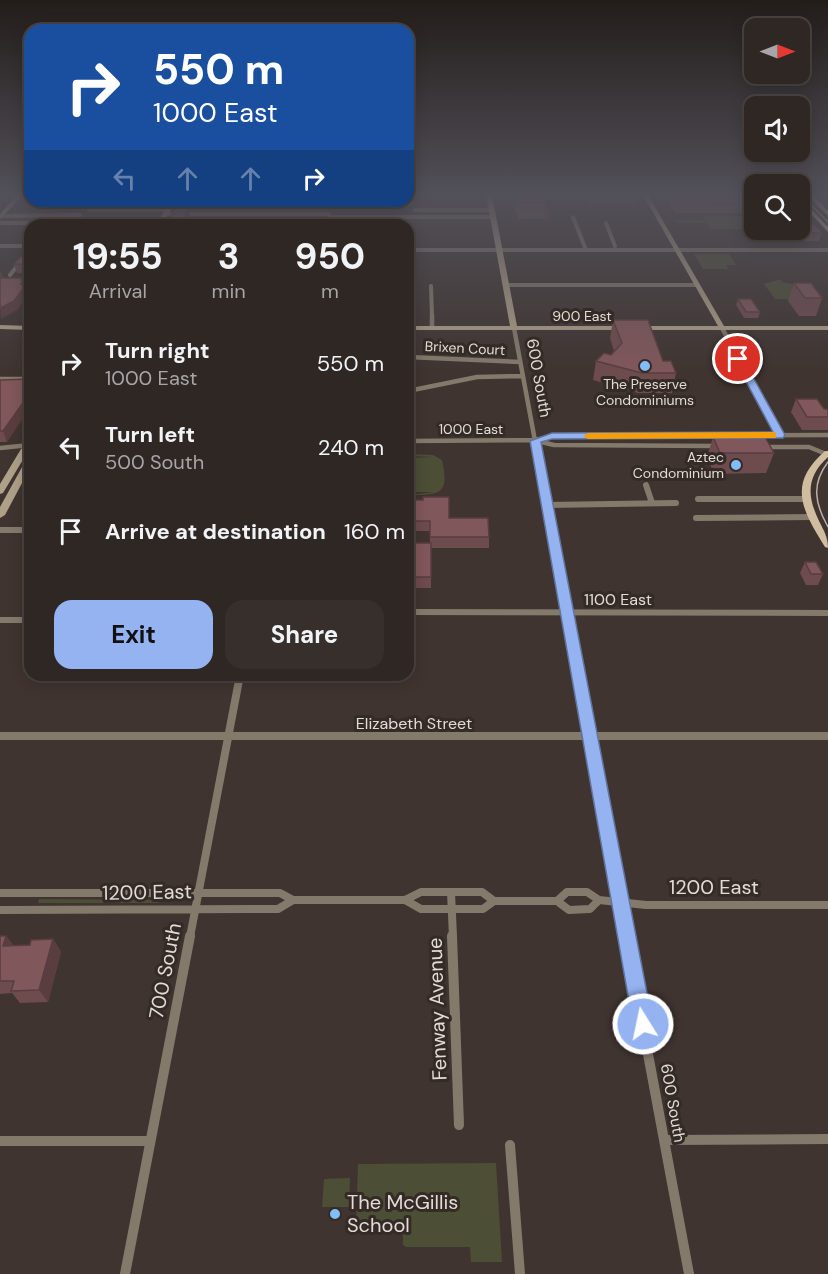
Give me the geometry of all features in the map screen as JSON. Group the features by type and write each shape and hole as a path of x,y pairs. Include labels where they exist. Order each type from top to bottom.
{"main road":[{"path":"827,453 807,477 806,499 828,545"}],"street":[{"name":"600 South","path":"501,254 689,1274"},
{"path":"680,254 780,435"},
{"path":"10,275 24,257"},
{"path":"506,285 697,285"},
{"path":"431,286 432,328"},
{"path":"0,327 24,327"},
{"name":"900 East","path":"414,328 828,328"},
{"name":"Brixen Court","path":"414,357 473,362 520,362"},
{"path":"414,390 477,377 523,376"},
{"path":"0,379 24,379"},
{"name":"1000 East","path":"535,441 552,436 828,435"},
{"name":"1000 East","path":"414,441 535,441 554,445 726,446"},
{"path":"0,448 24,446"},
{"path":"758,447 809,447 827,453"},
{"path":"0,491 24,451"},
{"path":"0,515 24,471"},
{"path":"646,485 652,503"},
{"path":"698,499 806,499"},
{"path":"547,505 676,503"},
{"path":"696,518 813,517"},
{"path":"0,530 24,530"},
{"name":"1100 East","path":"414,612 828,612"},
{"path":"0,620 24,620"},
{"name":"700 South","path":"124,1274 239,681"},
{"name":"Elizabeth Street","path":"0,736 828,736"},
{"name":"1200 East","path":"0,893 280,893 293,900 405,900 421,892 482,892 494,901"},
{"name":"Fenway Avenue","path":"451,892 459,1125"},
{"name":"1200 East","path":"557,901 567,892 587,892 599,900 620,903 828,905"},
{"name":"1200 East","path":"0,910 278,909 293,900"},
{"name":"1200 East","path":"405,900 420,909 483,909 494,901 557,901 569,910 590,909 599,900"},
{"path":"664,1140 828,1139"},
{"path":"0,1141 150,1141"},
{"path":"510,1145 520,1274"}],"green space":[{"path":"694,254 729,254 736,265 726,265 728,269 703,269"},
{"path":"778,280 796,285 820,300 775,299 764,284"},
{"path":"414,454 433,455 442,460 443,487 440,491 428,495 414,495 434,492 414,492 414,458 433,457 414,456"},
{"path":"39,899 160,901 158,903 38,903"},
{"path":"496,1163 502,1262 471,1262 470,1247 406,1247 403,1245 403,1230 356,1230 358,1164"},
{"path":"350,1178 349,1207 322,1207 324,1179"}],"building":[{"path":"20,257 24,257 24,265 14,264"},
{"path":"0,278 22,278 21,280 24,280 21,284 24,284 24,287 14,301 0,308"},
{"path":"794,283 811,283 822,298 805,298"},
{"path":"738,299 751,299 760,312 746,312"},
{"path":"613,320 648,320 663,361 671,361 676,373 642,373 596,361 604,353 611,355 622,343"},
{"path":"24,379 24,401 3,431 0,431 0,380"},
{"path":"796,399 817,399 824,409 828,409 828,417 807,417"},
{"path":"713,437 765,437 774,453 720,453"},
{"path":"423,497 449,497 449,518 488,518 489,537 430,537 430,521 414,521 414,500 423,500"},
{"path":"414,543 431,543 431,577 414,577"},
{"path":"805,562 816,562 823,574 811,574"},
{"path":"0,936 6,936 3,946 30,945 31,940 53,939 39,990 11,991 14,981 0,981"}],"tram line":[{"path":"828,462 817,486 820,510 828,527"}],"slow traffic":[{"path":"588,436 773,435"}],"place":[{"name":"The Preserve Condominiums","path":"645,366"},
{"name":"Aztec Condominium","path":"736,465"},
{"name":"The McGillis School","path":"335,1214"}],"route":[{"path":"643,1024 535,441 552,436 780,435 738,359"}]}
